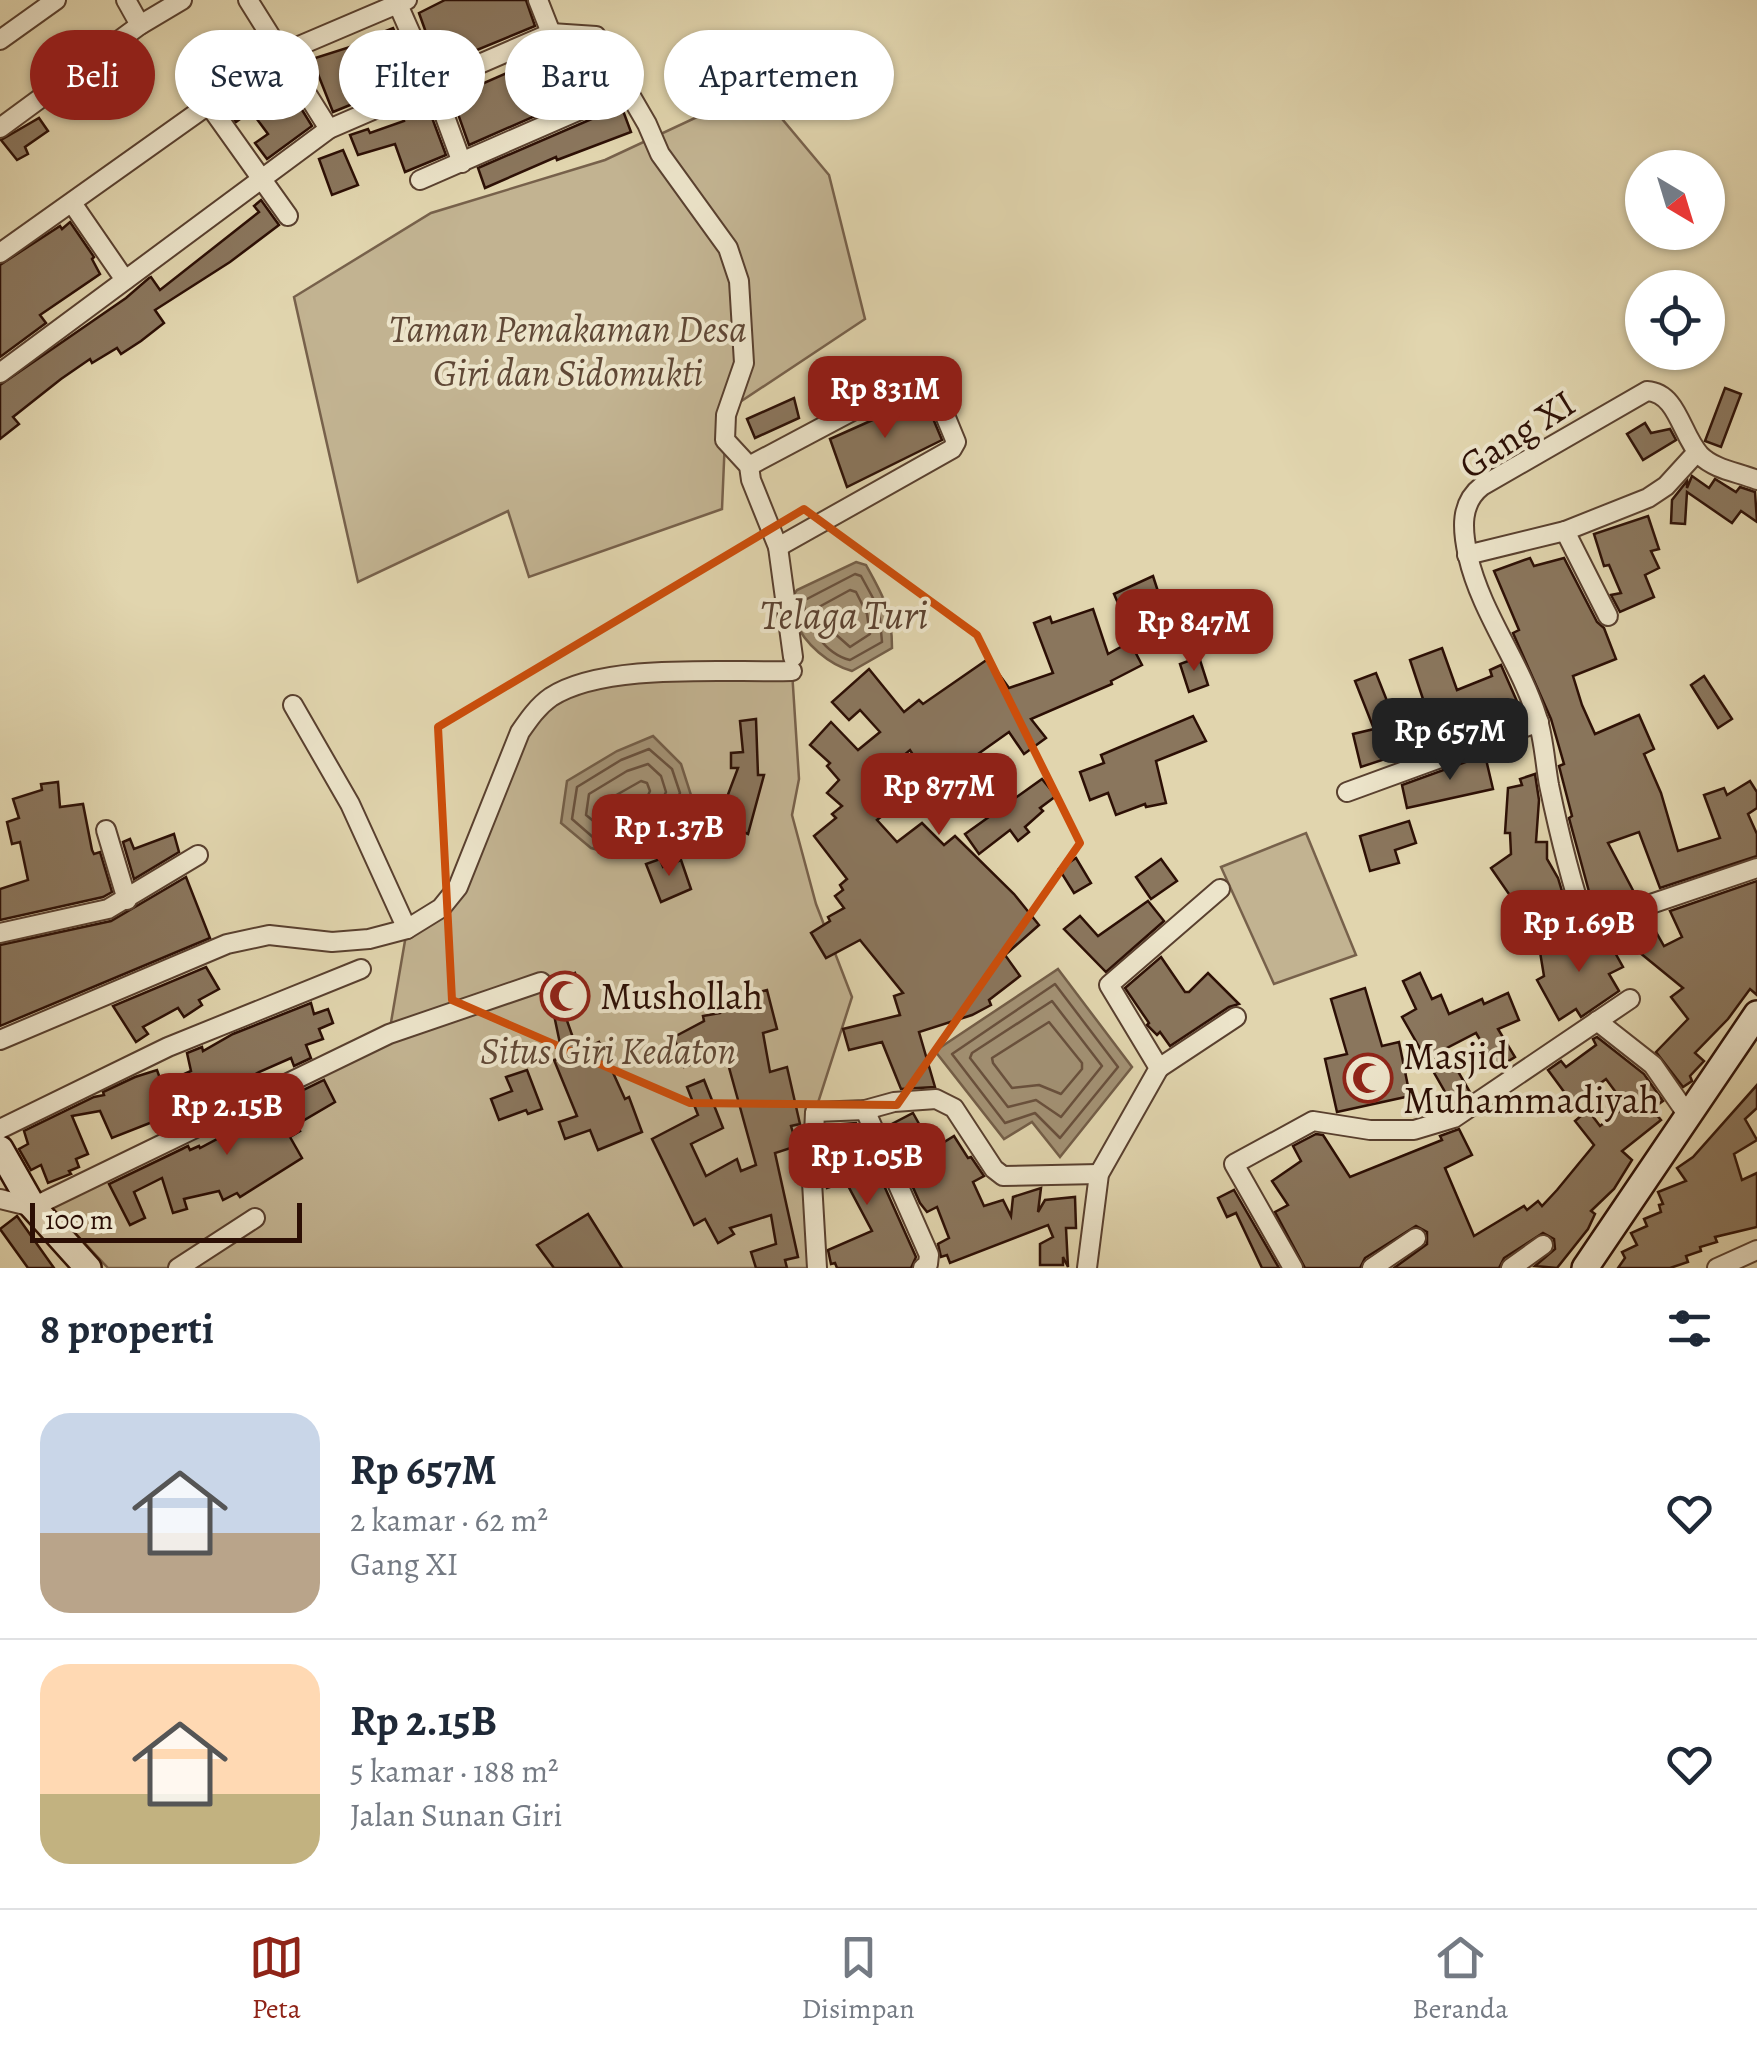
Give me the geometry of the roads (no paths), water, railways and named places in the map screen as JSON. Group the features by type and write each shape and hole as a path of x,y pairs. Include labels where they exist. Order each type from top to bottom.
{"main road":[{"path":"1585,1268 1757,1014"},
{"path":"0,1149 33,1207 88,1268"}],"street":[{"path":"0,40 56,0"},
{"path":"126,0 140,26"},
{"path":"0,128 182,0"},
{"path":"248,0 266,30"},
{"path":"538,0 550,30"},
{"path":"319,37 400,1 412,30"},
{"path":"319,114 329,129"},
{"path":"0,1040 227,944 269,935 332,942 369,939 407,929 442,908 458,887 520,732 550,698 584,681 792,664 778,548 749,466 725,440 726,415 744,364 739,281 728,248 660,154 644,119"},
{"path":"0,253 187,120"},
{"path":"221,120 288,216"},
{"path":"0,373 329,129 350,120"},
{"path":"446,120 462,162"},
{"path":"420,180 558,120"},
{"path":"72,203 125,280"},
{"path":"749,466 924,372 956,442 952,448 778,548"},
{"name":"Gang XI","path":"1586,926 1562,849 1538,722 1529,694 1502,644 1468,555 1464,510 1469,496 1648,391 1660,392 1667,400 1697,452"},
{"path":"1468,555 1565,531 1658,493 1697,452 1712,464 1757,480"},
{"path":"1565,531 1608,616"},
{"path":"293,705 350,804 407,929"},
{"path":"1347,792 1538,722"},
{"path":"106,830 126,900"},
{"path":"0,934 108,909 198,855"},
{"path":"1527,943 1757,868"},
{"path":"1159,1068 1109,985 1220,889"},
{"path":"0,1128 168,1047 361,969"},
{"path":"0,1199 33,1207 390,1034 540,982"},
{"path":"1294,1268 1234,1164 1313,1121 1370,1130 1414,1130 1454,1118 1630,999"},
{"path":"1088,1268 1098,1174 1159,1068 1236,1017"},
{"path":"1598,1021 1653,1065 1687,1114"},
{"path":"817,1268 812,1182 815,1112 865,1110 894,1102 936,1099 954,1108 994,1169 1004,1176 1098,1174"},
{"path":"865,1110 929,1255 923,1268"},
{"path":"178,1268 255,1218"},
{"path":"1372,1268 1416,1238"},
{"path":"1511,1268 1543,1245"},
{"path":"1718,1268 1757,1250"}],"water":[{"name":"Telaga Turi","path":"856,562 866,565 882,596 889,614 892,648 852,671 811,646 795,619 792,597 797,590"},
{"path":"653,736 681,764 691,795 673,828 626,857 591,848 561,823 567,781 617,751"},
{"path":"1058,969 1132,1067 1060,1157 1032,1122 1004,1139 935,1051"}],"place":[{"name":"Mushollah","path":"565,996"},
{"name":"Masjid Muhammadiyah","path":"1368,1078"}],"park label":[{"name":"Taman Pemakaman Desa Giri dan Sidomukti","path":"568,351"},
{"name":"Situs Giri Kedaton","path":"608,1051"}]}
